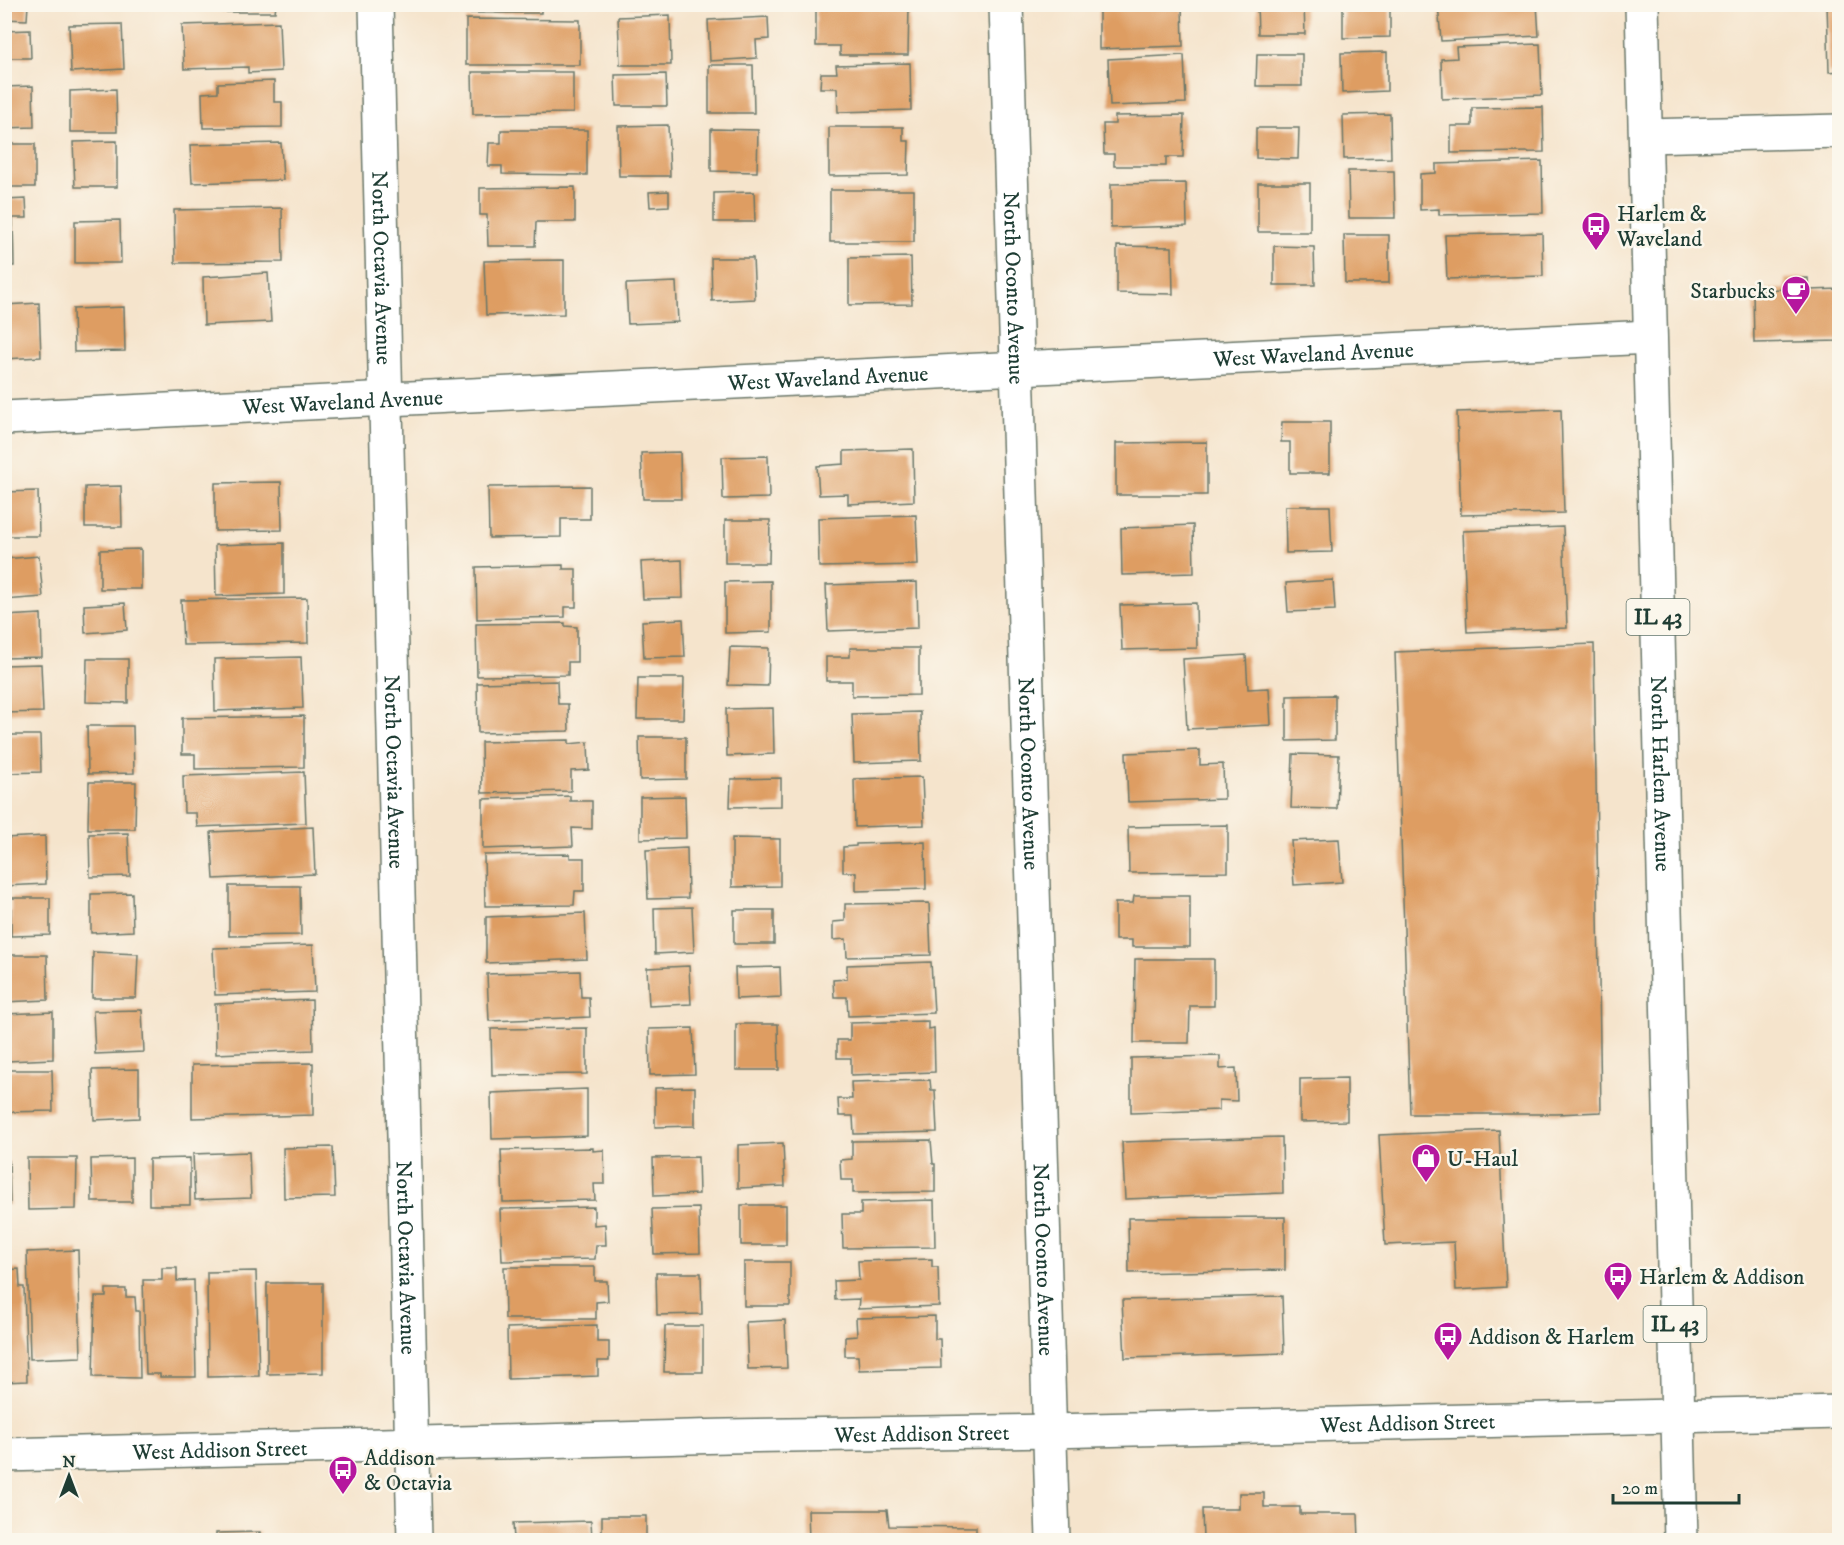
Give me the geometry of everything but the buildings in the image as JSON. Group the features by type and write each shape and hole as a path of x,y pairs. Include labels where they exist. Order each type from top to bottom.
{"street":[{"name":"North Octavia Avenue","path":"376,4 414,1540"},
{"name":"North Oconto Avenue","path":"1006,4 1053,1540"},
{"name":"North Harlem Avenue","path":"1642,4 1681,1540"},
{"path":"1646,136 1839,131"},
{"name":"West Waveland Avenue","path":"4,418 1650,337"},
{"name":"West Addison Street","path":"4,1455 411,1443 1839,1413"}],"place":[{"name":"Harlem & Waveland","path":"1596,252"},
{"name":"Starbucks","path":"1796,316"},
{"name":"U-Haul","path":"1426,1184"},
{"name":"Harlem & Addison","path":"1618,1302"},
{"name":"Addison & Harlem","path":"1448,1362"},
{"name":"Addison & Octavia","path":"343,1496"}]}
